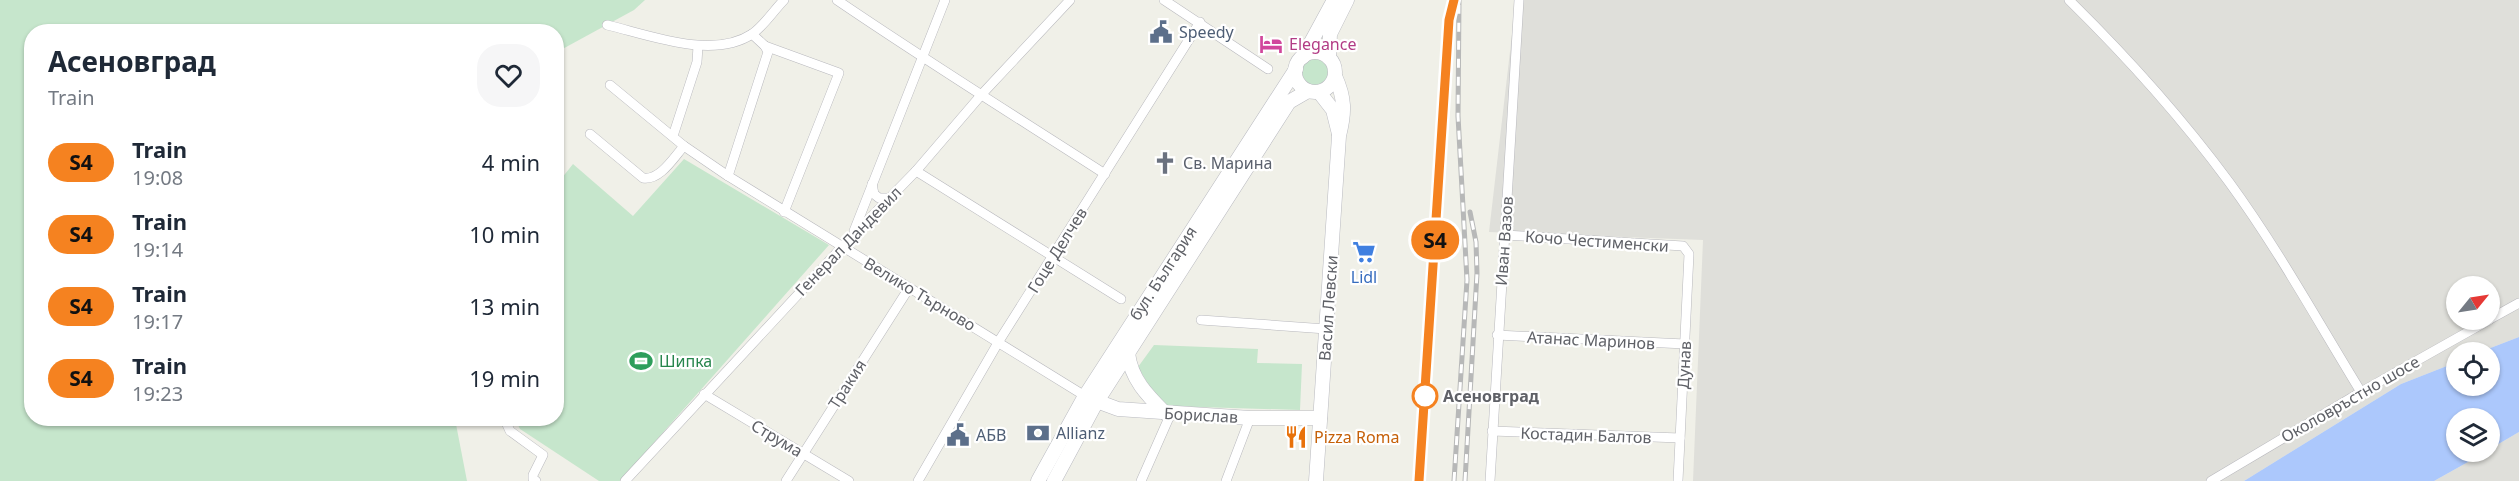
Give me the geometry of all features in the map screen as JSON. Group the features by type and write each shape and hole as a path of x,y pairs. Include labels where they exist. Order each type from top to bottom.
{"main road":[{"path":"1334,0 1296,69 1299,84 1313,91 1330,86 1335,76 1335,69 1329,58 1330,34 1347,0"},
{"path":"1303,57 1313,52 1329,58"},
{"name":"бул. България","path":"1038,481 1296,69"},
{"name":"Васил Левски","path":"1316,481 1339,136 1345,115 1345,104 1335,76"},
{"name":"бул. България","path":"1054,481 1091,399 1128,353 1289,102 1313,91"},
{"name":"Васил Левски","path":"1313,91 1333,111 1339,136"},
{"path":"1128,353 1130,366 1140,385 1168,413"},
{"name":"Борислав","path":"1091,399 1118,410 1250,418 1320,418"}],"street":[{"path":"607,25 698,46 731,42 752,34 784,0"},
{"path":"837,0 922,58 1105,174"},
{"path":"852,236 945,0"},
{"name":"Генерал Дандевил","path":"625,481 852,236 916,171 982,94 1070,0"},
{"path":"1164,0 1268,69"},
{"name":"Иван Вазов","path":"1490,481 1519,0"},
{"path":"2069,0 2122,53 2229,182 2264,232 2361,392"},
{"name":"Гоце Делчев","path":"918,481 999,341 1200,22"},
{"path":"728,176 766,64 768,52 752,34"},
{"path":"673,136 697,62 698,46"},
{"path":"765,46 839,74 784,212"},
{"name":"Велико Търново","path":"610,85 684,146 728,176 1091,399"},
{"path":"590,134 643,178 648,179 654,177 669,164 684,146"},
{"path":"916,171 1121,299"},
{"path":"872,184 874,194 879,198 888,198"},
{"name":"Кочо Честименски","path":"1505,235 1683,246 1687,249"},
{"name":"Дунав","path":"1678,481 1689,254 1687,249"},
{"name":"Тракия","path":"786,481 909,288"},
{"name":"Околовръстно шосе","path":"2500,313 2519,303"},
{"path":"1201,320 1326,329"},
{"name":"Околовръстно шосе","path":"2211,481 2471,330"},
{"name":"Атанас Маринов","path":"1497,335 1685,344"},
{"name":"Струма","path":"704,394 849,481"},
{"path":"1141,481 1168,413"},
{"path":"1226,481 1250,418"},
{"path":"508,426 510,431 543,455 533,475 536,481"},
{"name":"Костадин Балтов","path":"1492,431 1680,438"}],"shaded area":[{"path":"1516,0 2519,0 2519,337 2500,344 2500,342 2446,342 2446,366 2401,384 2244,481 1693,481 1703,240 1489,232"},
{"path":"2519,432 2519,481 2434,481 2468,462 2500,462 2500,443"}],"green space":[{"path":"0,0 645,0 634,10 564,48 564,24 24,24 24,426 456,426 467,481 0,481"},
{"path":"1315,59 1325,63 1329,73 1325,83 1315,87 1305,83 1301,73 1305,63"},
{"name":"Шипка","path":"684,159 829,245 620,481 599,481 518,426 564,426 564,175 573,164 633,216"},
{"path":"1154,345 1258,349 1257,363 1302,364 1300,410 1166,406 1151,389 1138,367"}],"water":[{"path":"2519,337 2519,432 2500,443 2500,408 2446,408 2446,462 2468,462 2434,481 2244,481 2401,384 2446,366 2446,396 2500,396 2500,344"}],"railway":[{"path":"1419,481 1450,0"},
{"path":"1454,481 1467,280 1458,116 1459,0"},
{"path":"1465,481 1477,273 1476,242 1470,212"}],"train":[{"name":"S4","path":"1419,481 1445,66 1449,20 1454,0"}],"place":[{"name":"Speedy","path":"1161,32"},
{"name":"Elegance","path":"1271,44"},
{"name":"Св. Марина","path":"1165,163"},
{"name":"Lidl","path":"1364,252"},
{"name":"Шипка","path":"641,361"},
{"name":"Асеновград","path":"1425,396"},
{"name":"Allianz","path":"1038,433"},
{"name":"АБВ","path":"958,435"},
{"name":"Pizza Roma","path":"1296,437"}]}
